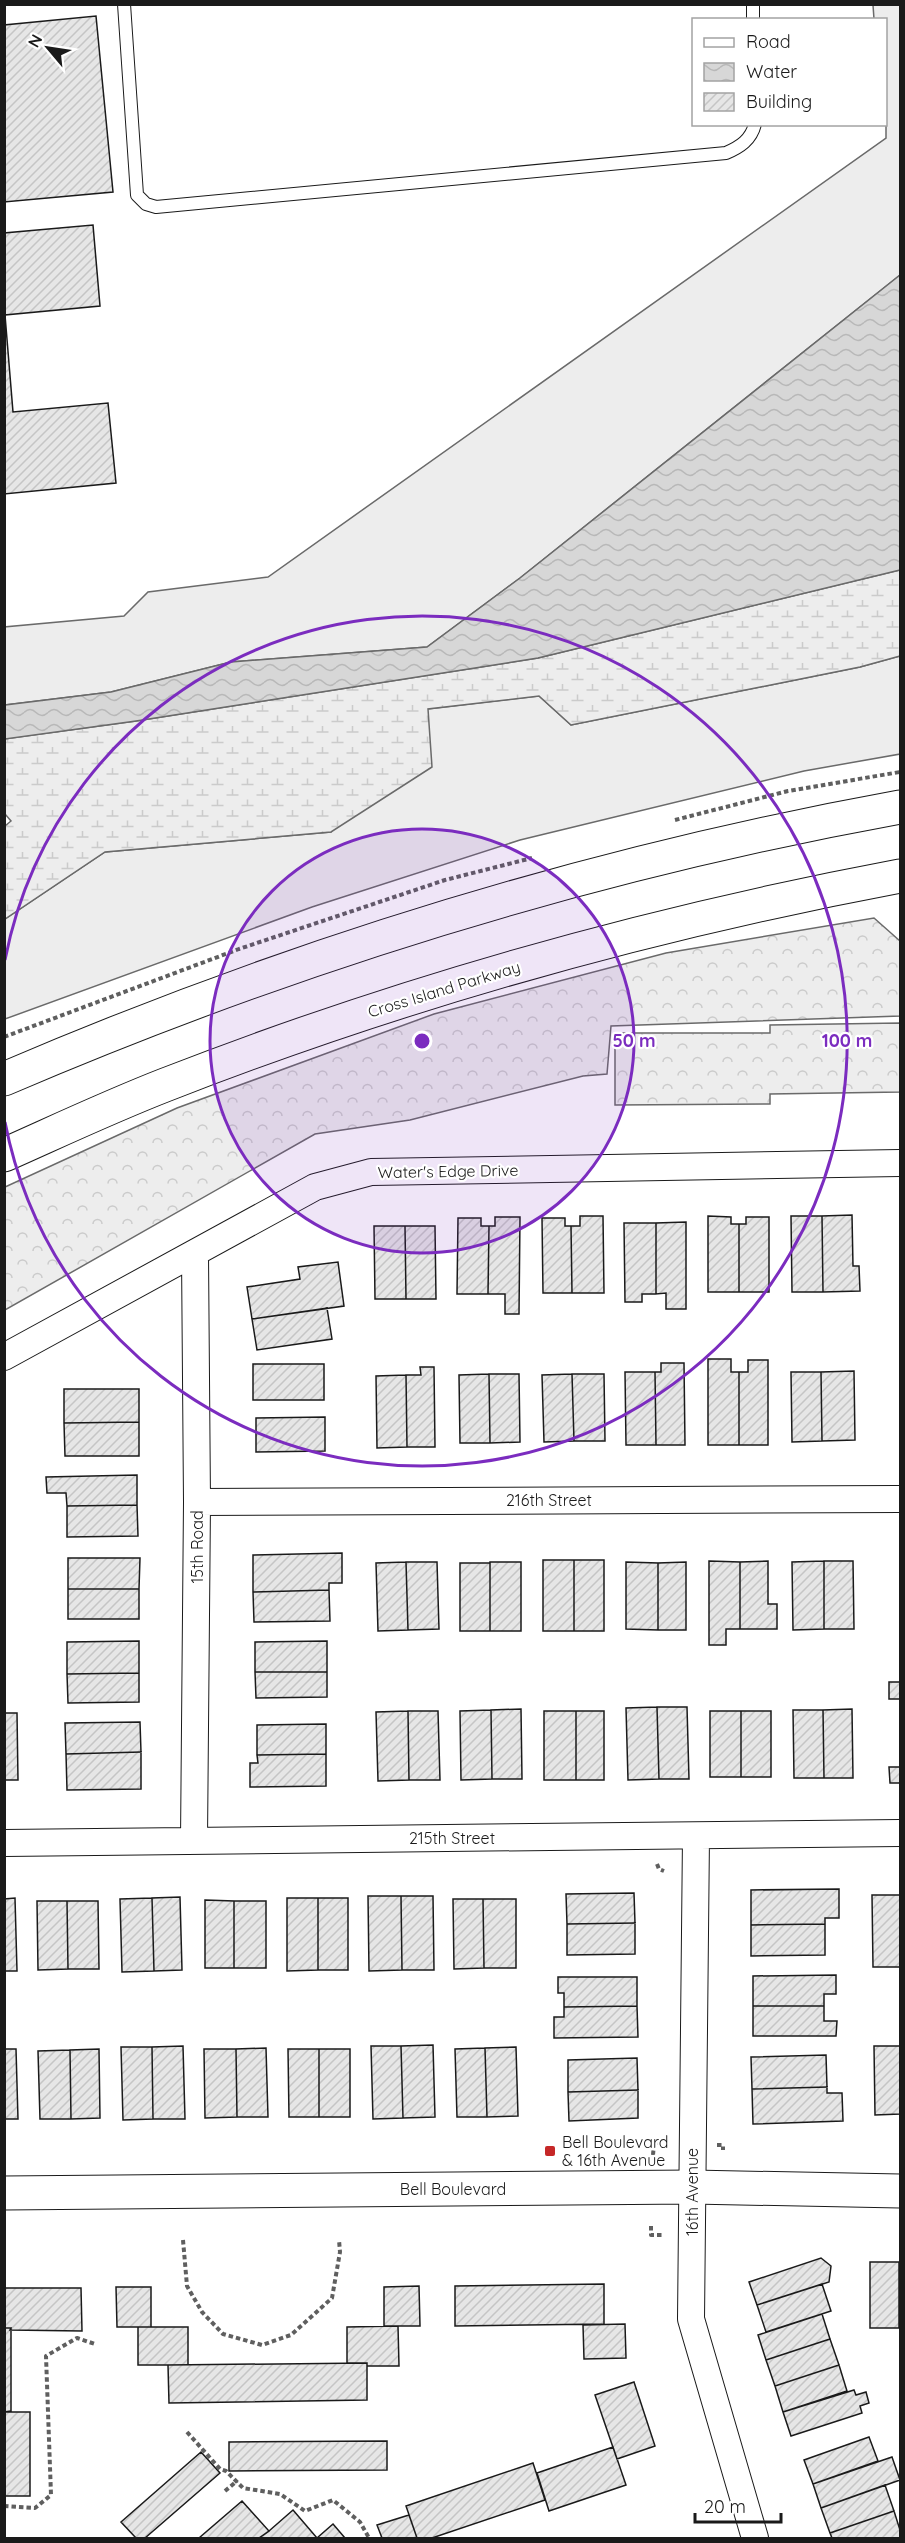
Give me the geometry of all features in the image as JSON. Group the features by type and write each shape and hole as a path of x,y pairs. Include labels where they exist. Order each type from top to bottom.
{"main road":[{"path":"4,1079 152,1017 426,922 629,865 751,836 900,807"},
{"name":"Cross Island Parkway","path":"4,1155 165,1085 385,1006 529,962 650,930 815,892 900,876"},
{"name":"Bell Boulevard","path":"4,2193 692,2187 900,2190"}],"street":[{"name":"Water's Edge Drive","path":"4,1357 315,1187 371,1172 900,1163"},
{"name":"15th Road","path":"194,1840 197,1502 195,1254"},
{"name":"216th Street","path":"197,1502 900,1499"},
{"name":"215th Street","path":"4,1843 900,1833"},
{"name":"16th Avenue","path":"696,1836 691,2319 755,2538"}],"lane":[{"path":"124,4 137,195 146,204 156,207 726,153 740,147 753,133 755,126"}],"path":[{"path":"657,1864 659,1869 664,1871"},
{"path":"654,2156 654,2143 664,2143"},
{"path":"651,2226 651,2235 662,2235"},
{"path":"183,2240 187,2286 202,2312 224,2334 262,2345 291,2335 332,2298 340,2252 339,2240"},
{"path":"4,2506 35,2508 51,2495 46,2356 78,2338 95,2344"},
{"path":"187,2432 220,2469 226,2471 243,2488 280,2494 305,2511 333,2500 360,2522 369,2538"},
{"path":"225,2491 237,2481"}],"green space":[{"path":"873,5 900,5 900,275 520,578 427,647 231,662 111,692 5,705 4,627 124,616 148,592 268,577 886,138 887,18 874,18"},
{"path":"900,570 900,656 860,667 571,725 539,696 428,709 432,767 331,832 105,852 5,919 5,826 11,821 5,814 4,739 136,721 538,658"},
{"path":"900,656 900,754 804,771 520,840 312,907 5,1019 5,919 105,852 331,832 427,709 539,696 571,725 860,667"},
{"path":"874,918 900,941 900,1016 611,1026 607,1074 583,1076 410,1120 315,1134 5,1310 5,1187 177,1108 434,1014 666,953"},
{"path":"900,1023 900,1092 770,1094 770,1104 615,1105 615,1033 770,1033 770,1025"}],"water":[{"path":"900,275 900,570 538,658 136,721 5,739 5,705 111,692 231,662 427,647 520,578"}],"building":[{"path":"96,16 113,192 4,202 4,25"},
{"path":"93,225 100,306 5,315 13,412 108,403 116,483 4,494 4,233"},
{"path":"852,1215 853,1266 859,1266 860,1291 823,1292 822,1216"},
{"path":"580,1216 603,1216 604,1293 572,1293 571,1226 580,1226"},
{"path":"708,1216 731,1217 731,1224 739,1224 739,1292 708,1292"},
{"path":"791,1216 822,1216 823,1292 792,1292"},
{"path":"495,1217 520,1217 519,1314 505,1314 505,1294 488,1294 489,1226 495,1226"},
{"path":"746,1217 769,1217 769,1292 739,1292 739,1224 746,1224"},
{"path":"458,1218 481,1218 481,1226 489,1226 488,1294 457,1294"},
{"path":"542,1218 565,1218 565,1226 571,1226 572,1293 543,1293"},
{"path":"686,1222 686,1309 666,1309 666,1293 656,1294 656,1223"},
{"path":"624,1223 656,1223 656,1294 642,1294 642,1302 625,1302"},
{"path":"374,1226 405,1226 406,1299 375,1299"},
{"path":"405,1226 435,1226 436,1299 406,1299"},
{"path":"338,1262 344,1306 252,1319 247,1287 300,1279 298,1267"},
{"path":"327,1308 332,1339 257,1350 252,1319"},
{"path":"708,1359 731,1359 731,1372 739,1372 739,1445 708,1445"},
{"path":"748,1360 768,1360 768,1445 739,1445 739,1372 748,1372"},
{"path":"661,1363 684,1363 685,1445 656,1445 655,1372 661,1372"},
{"path":"253,1364 324,1364 324,1400 253,1400"},
{"path":"420,1367 434,1367 435,1447 407,1447 406,1375 421,1375"},
{"path":"854,1371 855,1440 822,1441 821,1372"},
{"path":"625,1372 655,1372 656,1445 626,1445"},
{"path":"791,1372 821,1372 822,1441 792,1442"},
{"path":"489,1374 490,1443 460,1443 459,1375"},
{"path":"489,1374 519,1374 520,1442 490,1443"},
{"path":"572,1374 574,1441 544,1442 542,1375"},
{"path":"572,1374 604,1374 605,1441 574,1441"},
{"path":"406,1375 407,1447 377,1448 376,1376"},
{"path":"64,1389 139,1389 139,1422 64,1423"},
{"path":"325,1417 325,1451 256,1452 256,1418"},
{"path":"139,1422 139,1456 65,1456 64,1423"},
{"path":"137,1475 137,1505 67,1506 66,1493 47,1493 46,1477"},
{"path":"137,1505 138,1536 67,1537 67,1506"},
{"path":"342,1553 342,1583 329,1583 329,1590 253,1592 253,1555"},
{"path":"68,1558 140,1558 139,1589 68,1589"},
{"path":"543,1560 574,1560 574,1631 543,1631"},
{"path":"574,1560 604,1560 604,1631 574,1631"},
{"path":"709,1561 740,1562 740,1629 726,1629 726,1645 709,1645"},
{"path":"768,1561 768,1604 777,1604 777,1629 740,1629 740,1562"},
{"path":"824,1561 824,1629 793,1630 792,1562"},
{"path":"824,1561 853,1561 854,1629 824,1629"},
{"path":"406,1562 408,1630 378,1631 376,1563"},
{"path":"406,1562 437,1562 439,1629 408,1630"},
{"path":"490,1562 521,1562 521,1631 490,1631"},
{"path":"626,1562 658,1563 658,1630 626,1629"},
{"path":"686,1562 686,1630 658,1630 658,1563"},
{"path":"460,1563 490,1563 490,1631 460,1631"},
{"path":"68,1589 139,1589 139,1619 68,1619"},
{"path":"329,1590 330,1621 254,1622 253,1592"},
{"path":"139,1641 139,1673 67,1674 67,1642"},
{"path":"327,1641 327,1672 255,1672 255,1642"},
{"path":"255,1672 327,1672 327,1697 256,1698"},
{"path":"139,1673 139,1702 68,1703 67,1674"},
{"path":"889,1682 900,1682 900,1699 889,1699"},
{"path":"657,1707 659,1779 628,1780 626,1708"},
{"path":"657,1707 687,1707 689,1779 659,1779"},
{"path":"521,1709 522,1779 492,1779 491,1710"},
{"path":"852,1709 853,1778 824,1778 823,1710"},
{"path":"491,1710 492,1779 461,1780 460,1711"},
{"path":"793,1710 823,1710 824,1778 794,1778"},
{"path":"408,1711 409,1780 378,1781 376,1712"},
{"path":"408,1711 438,1711 440,1780 409,1780"},
{"path":"544,1711 576,1711 576,1780 544,1780"},
{"path":"576,1711 604,1711 604,1780 576,1780"},
{"path":"710,1711 741,1711 741,1777 710,1777"},
{"path":"741,1711 771,1711 771,1777 741,1777"},
{"path":"4,1713 17,1713 18,1780 4,1780"},
{"path":"140,1722 141,1752 66,1754 65,1723"},
{"path":"326,1724 326,1754 257,1755 257,1725"},
{"path":"141,1752 141,1789 67,1790 66,1754"},
{"path":"326,1754 326,1786 250,1787 250,1763 258,1763 257,1755"},
{"path":"889,1767 900,1767 900,1783 890,1783"},
{"path":"839,1889 839,1918 825,1918 825,1924 751,1925 751,1890"},
{"path":"634,1893 635,1923 567,1924 566,1894"},
{"path":"872,1895 900,1895 900,1967 873,1967"},
{"path":"368,1896 401,1896 402,1970 369,1971"},
{"path":"401,1896 433,1896 434,1970 402,1970"},
{"path":"180,1897 182,1970 154,1971 152,1898"},
{"path":"15,1898 17,1971 4,1971 4,1899"},
{"path":"152,1898 154,1971 122,1972 120,1899"},
{"path":"287,1898 318,1898 318,1970 287,1971"},
{"path":"318,1898 348,1898 348,1970 318,1970"},
{"path":"453,1899 483,1899 484,1968 454,1969"},
{"path":"483,1899 516,1899 516,1968 484,1968"},
{"path":"205,1900 234,1901 234,1968 205,1968"},
{"path":"37,1901 67,1901 68,1969 38,1970"},
{"path":"67,1901 98,1901 99,1969 68,1969"},
{"path":"234,1901 266,1901 266,1968 234,1968"},
{"path":"635,1923 635,1954 567,1955 567,1924"},
{"path":"825,1924 825,1955 751,1956 751,1925"},
{"path":"836,1975 836,1994 824,1994 824,2006 753,2006 753,1976"},
{"path":"558,1977 637,1977 637,2006 564,2007 564,1993 558,1993"},
{"path":"637,2006 638,2037 554,2038 554,2017 564,2017 564,2007"},
{"path":"753,2006 824,2006 824,2021 837,2021 836,2036 753,2036"},
{"path":"433,2045 435,2117 403,2118 401,2046"},
{"path":"183,2046 185,2119 153,2119 152,2047"},
{"path":"371,2046 401,2046 403,2118 373,2119"},
{"path":"874,2046 900,2046 900,2114 875,2115"},
{"path":"121,2047 152,2047 153,2119 123,2120"},
{"path":"516,2047 518,2116 487,2117 485,2048"},
{"path":"266,2048 268,2117 237,2117 236,2049"},
{"path":"485,2048 487,2117 457,2117 455,2049"},
{"path":"4,2049 16,2049 18,2119 4,2119"},
{"path":"99,2049 100,2118 71,2119 70,2050"},
{"path":"204,2049 236,2049 237,2117 205,2118"},
{"path":"288,2049 319,2049 319,2117 289,2117"},
{"path":"319,2049 350,2049 350,2117 319,2117"},
{"path":"70,2050 71,2119 40,2119 38,2051"},
{"path":"826,2055 827,2087 752,2089 751,2057"},
{"path":"637,2058 638,2090 568,2092 568,2060"},
{"path":"827,2087 827,2093 842,2093 843,2121 753,2124 752,2089"},
{"path":"638,2090 638,2118 569,2121 568,2092"},
{"path":"821,2258 831,2266 829,2282 757,2305 749,2282"},
{"path":"870,2262 899,2262 899,2328 870,2328"},
{"path":"900,2262 900,2328 899,2328"},
{"path":"604,2284 604,2324 455,2326 455,2286"},
{"path":"822,2284 831,2311 766,2332 757,2305"},
{"path":"419,2286 420,2326 384,2326 384,2287"},
{"path":"116,2287 151,2287 151,2327 117,2327"},
{"path":"4,2288 81,2288 82,2331 4,2328"},
{"path":"822,2314 830,2339 766,2360 758,2335"},
{"path":"625,2324 626,2358 584,2359 583,2325"},
{"path":"398,2326 399,2366 367,2366 367,2363 347,2363 347,2327"},
{"path":"138,2327 188,2327 188,2365 138,2365"},
{"path":"4,2328 11,2328 11,2411 4,2412"},
{"path":"830,2339 839,2365 775,2386 766,2360"},
{"path":"367,2363 367,2400 169,2403 168,2365"},
{"path":"839,2365 847,2391 783,2412 775,2386"},
{"path":"634,2382 655,2446 617,2459 595,2395"},
{"path":"854,2390 856,2395 866,2392 869,2403 860,2406 862,2413 791,2436 783,2412"},
{"path":"4,2412 30,2412 30,2496 4,2496"},
{"path":"869,2437 878,2461 813,2484 804,2460"},
{"path":"387,2441 387,2470 229,2471 229,2442"},
{"path":"613,2447 626,2485 549,2511 537,2473"},
{"path":"201,2452 220,2473 145,2538 136,2538 121,2522"},
{"path":"892,2457 900,2480 821,2508 813,2484"},
{"path":"533,2463 545,2500 432,2538 417,2538 406,2506"},
{"path":"885,2485 894,2511 830,2533 821,2508"},
{"path":"242,2501 269,2531 259,2538 199,2538"},
{"path":"293,2510 317,2538 259,2538 269,2531"},
{"path":"894,2511 900,2538 832,2538 830,2533"},
{"path":"409,2515 417,2538 382,2538 377,2525"},
{"path":"333,2524 345,2538 317,2538"}],"place":[{"name":"Bell Boulevard & 16th Avenue","path":"550,2151"}]}
